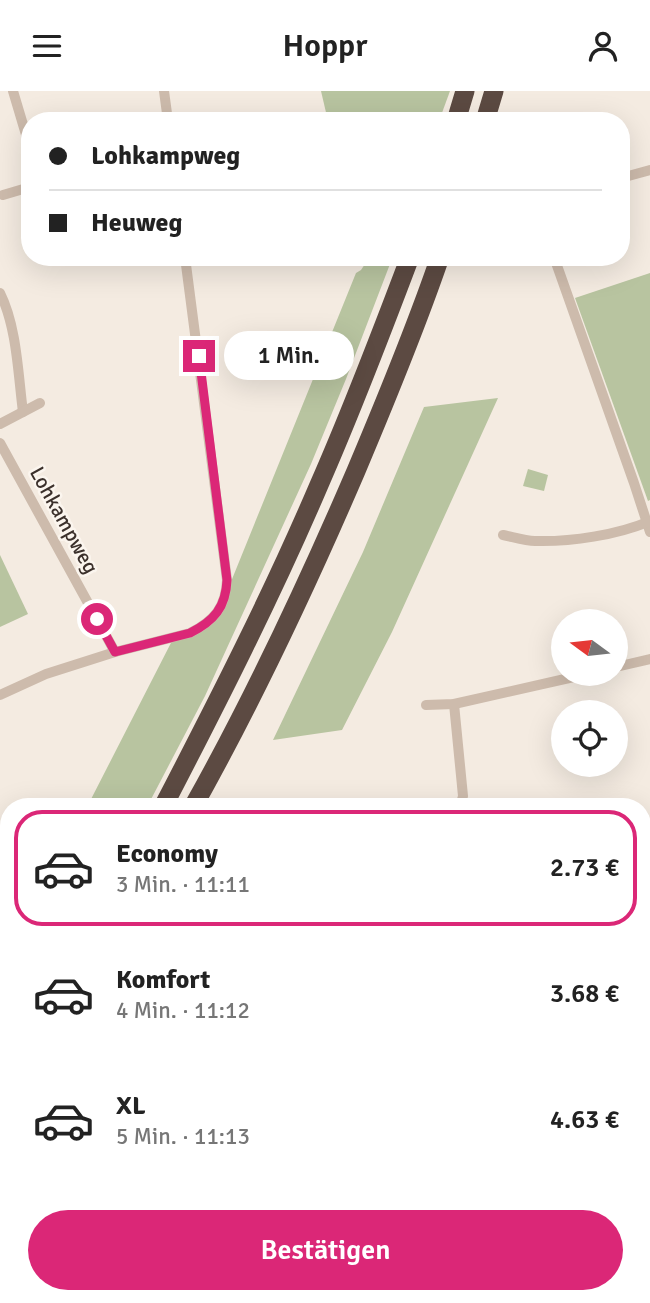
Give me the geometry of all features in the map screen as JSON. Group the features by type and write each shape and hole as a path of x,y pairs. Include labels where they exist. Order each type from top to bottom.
{"highway":[{"path":"459,112 465,91"},
{"path":"488,112 494,91"},
{"path":"168,798 217,705 319,487 367,372 407,266"},
{"path":"198,798 274,652 329,533 381,411 437,266"}],"street":[{"path":"13,91 21,118"},
{"path":"164,91 167,112"},
{"path":"630,176 650,170"},
{"path":"4,195 21,190"},
{"path":"0,695 46,674 115,652 190,633 212,619 221,607 227,580 186,266"},
{"path":"503,535 533,541 579,538 649,526 557,266"},
{"path":"0,293 8,309 23,412"},
{"path":"0,424 40,403"},
{"name":"Lohkampweg","path":"0,443 115,652"},
{"path":"628,664 650,659"},
{"path":"426,705 454,703 551,682"},
{"path":"454,703 462,798"}],"green space":[{"path":"321,91 450,91 442,112 326,112"},
{"path":"364,266 389,266 311,464 205,696 152,798 92,798 174,637 200,628 226,594 356,273"},
{"path":"650,273 650,500 648,501 575,298"},
{"path":"498,398 392,632 342,730 273,740 363,552 424,407"},
{"path":"528,469 548,475 544,491 523,486"},
{"path":"0,555 28,614 0,627"}],"route":[{"path":"97,619 115,652 190,633 212,619 221,607 227,580 199,356"}]}
